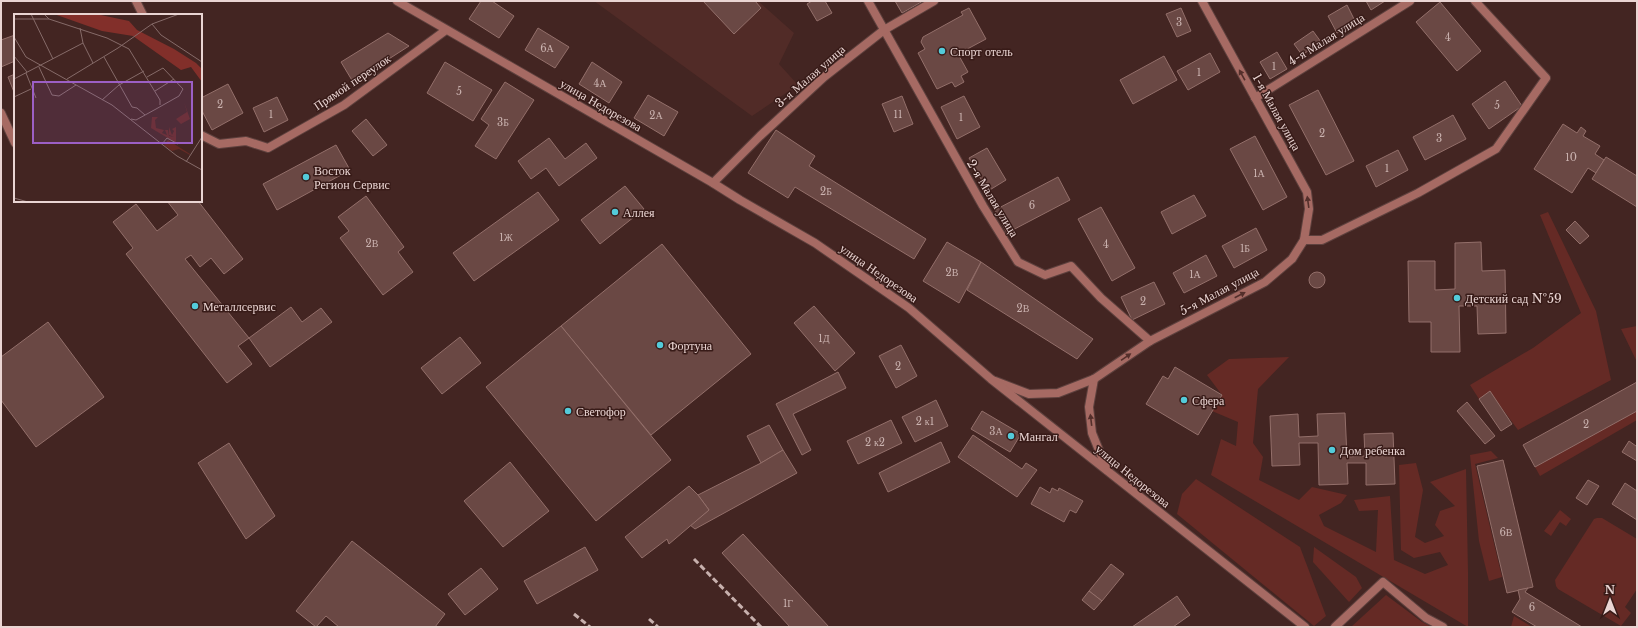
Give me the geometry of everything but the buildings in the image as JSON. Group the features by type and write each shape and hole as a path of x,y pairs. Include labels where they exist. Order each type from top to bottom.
{"street":[{"path":"136,1 142,14"},
{"name":"улица Недорезова","path":"397,1 815,243 909,308 991,379 1305,627"},
{"name":"2-я Малая улица","path":"868,1 979,200 1018,262 1045,275 1071,266 1100,298 1150,341"},
{"name":"3-я Малая улица","path":"713,183 760,136 824,77 884,30 934,1"},
{"name":"1-я Малая улица","path":"1202,1 1307,192 1309,209 1304,240"},
{"name":"4-я Малая улица","path":"1255,98 1410,1"},
{"path":"1304,240 1322,240 1418,193 1496,149 1546,78 1475,1"},
{"name":"Прямой переулок","path":"202,136 219,144 246,141 268,148 344,105 446,30"},
{"path":"1,112 14,141"},
{"name":"5-я Малая улица","path":"991,379 1029,394 1058,393 1094,378 1150,341 1265,282 1292,259 1304,240"},
{"path":"1094,378 1089,407 1092,433 1107,470"},
{"path":"1335,627 1383,582 1426,618 1444,627"}],"shaded area":[{"path":"594,1 758,1 794,33 779,64 798,85 752,116"},
{"path":"1548,212 1596,311 1611,380 1518,430 1490,392 1479,399 1470,385 1533,348 1581,313 1540,215"},
{"path":"1637,326 1637,362 1621,329"},
{"path":"1289,357 1258,389 1253,443 1263,457 1259,480 1299,500 1312,487 1347,495 1341,503 1319,515 1324,526 1376,552 1378,510 1359,511 1354,500 1390,496 1394,560 1425,574 1448,565 1440,552 1414,558 1401,550 1399,465 1416,463 1423,490 1415,537 1425,543 1444,536 1435,525 1440,511 1455,506 1430,482 1466,469 1468,627 1211,475 1221,439 1236,446 1238,422 1212,411 1222,395 1207,375 1229,359"},
{"path":"1637,411 1637,420 1540,476 1535,467"},
{"path":"1491,451 1498,458 1475,464 1502,577 1489,581 1479,541 1470,455"},
{"path":"1196,479 1300,547 1326,616 1314,626 1177,514 1182,494"},
{"path":"1560,510 1571,519 1566,526 1560,522 1551,536 1544,531"},
{"path":"1602,518 1637,539 1637,589 1625,607 1631,613 1621,626 1558,589 1556,586 1555,580 1594,519"},
{"path":"1314,547 1356,577 1362,588 1349,602 1313,562"},
{"path":"1386,595 1422,622 1432,627 1351,627"},
{"path":"1514,616 1532,627 1511,627"}],"railway":[{"path":"694,559 761,627"},
{"path":"574,614 590,627"},
{"path":"649,619 658,627"}],"place":[{"name":"Спорт отель","path":"942,51"},
{"name":"Восток Регион Сервис","path":"306,177"},
{"name":"Аллея","path":"615,212"},
{"name":"Детский сад №59","path":"1457,298"},
{"name":"Металлсервис","path":"195,306"},
{"name":"Фортуна","path":"660,345"},
{"name":"Сфера","path":"1184,400"},
{"name":"Светофор","path":"568,411"},
{"name":"Мангал","path":"1011,436"},
{"name":"Дом ребенка","path":"1332,450"}]}
